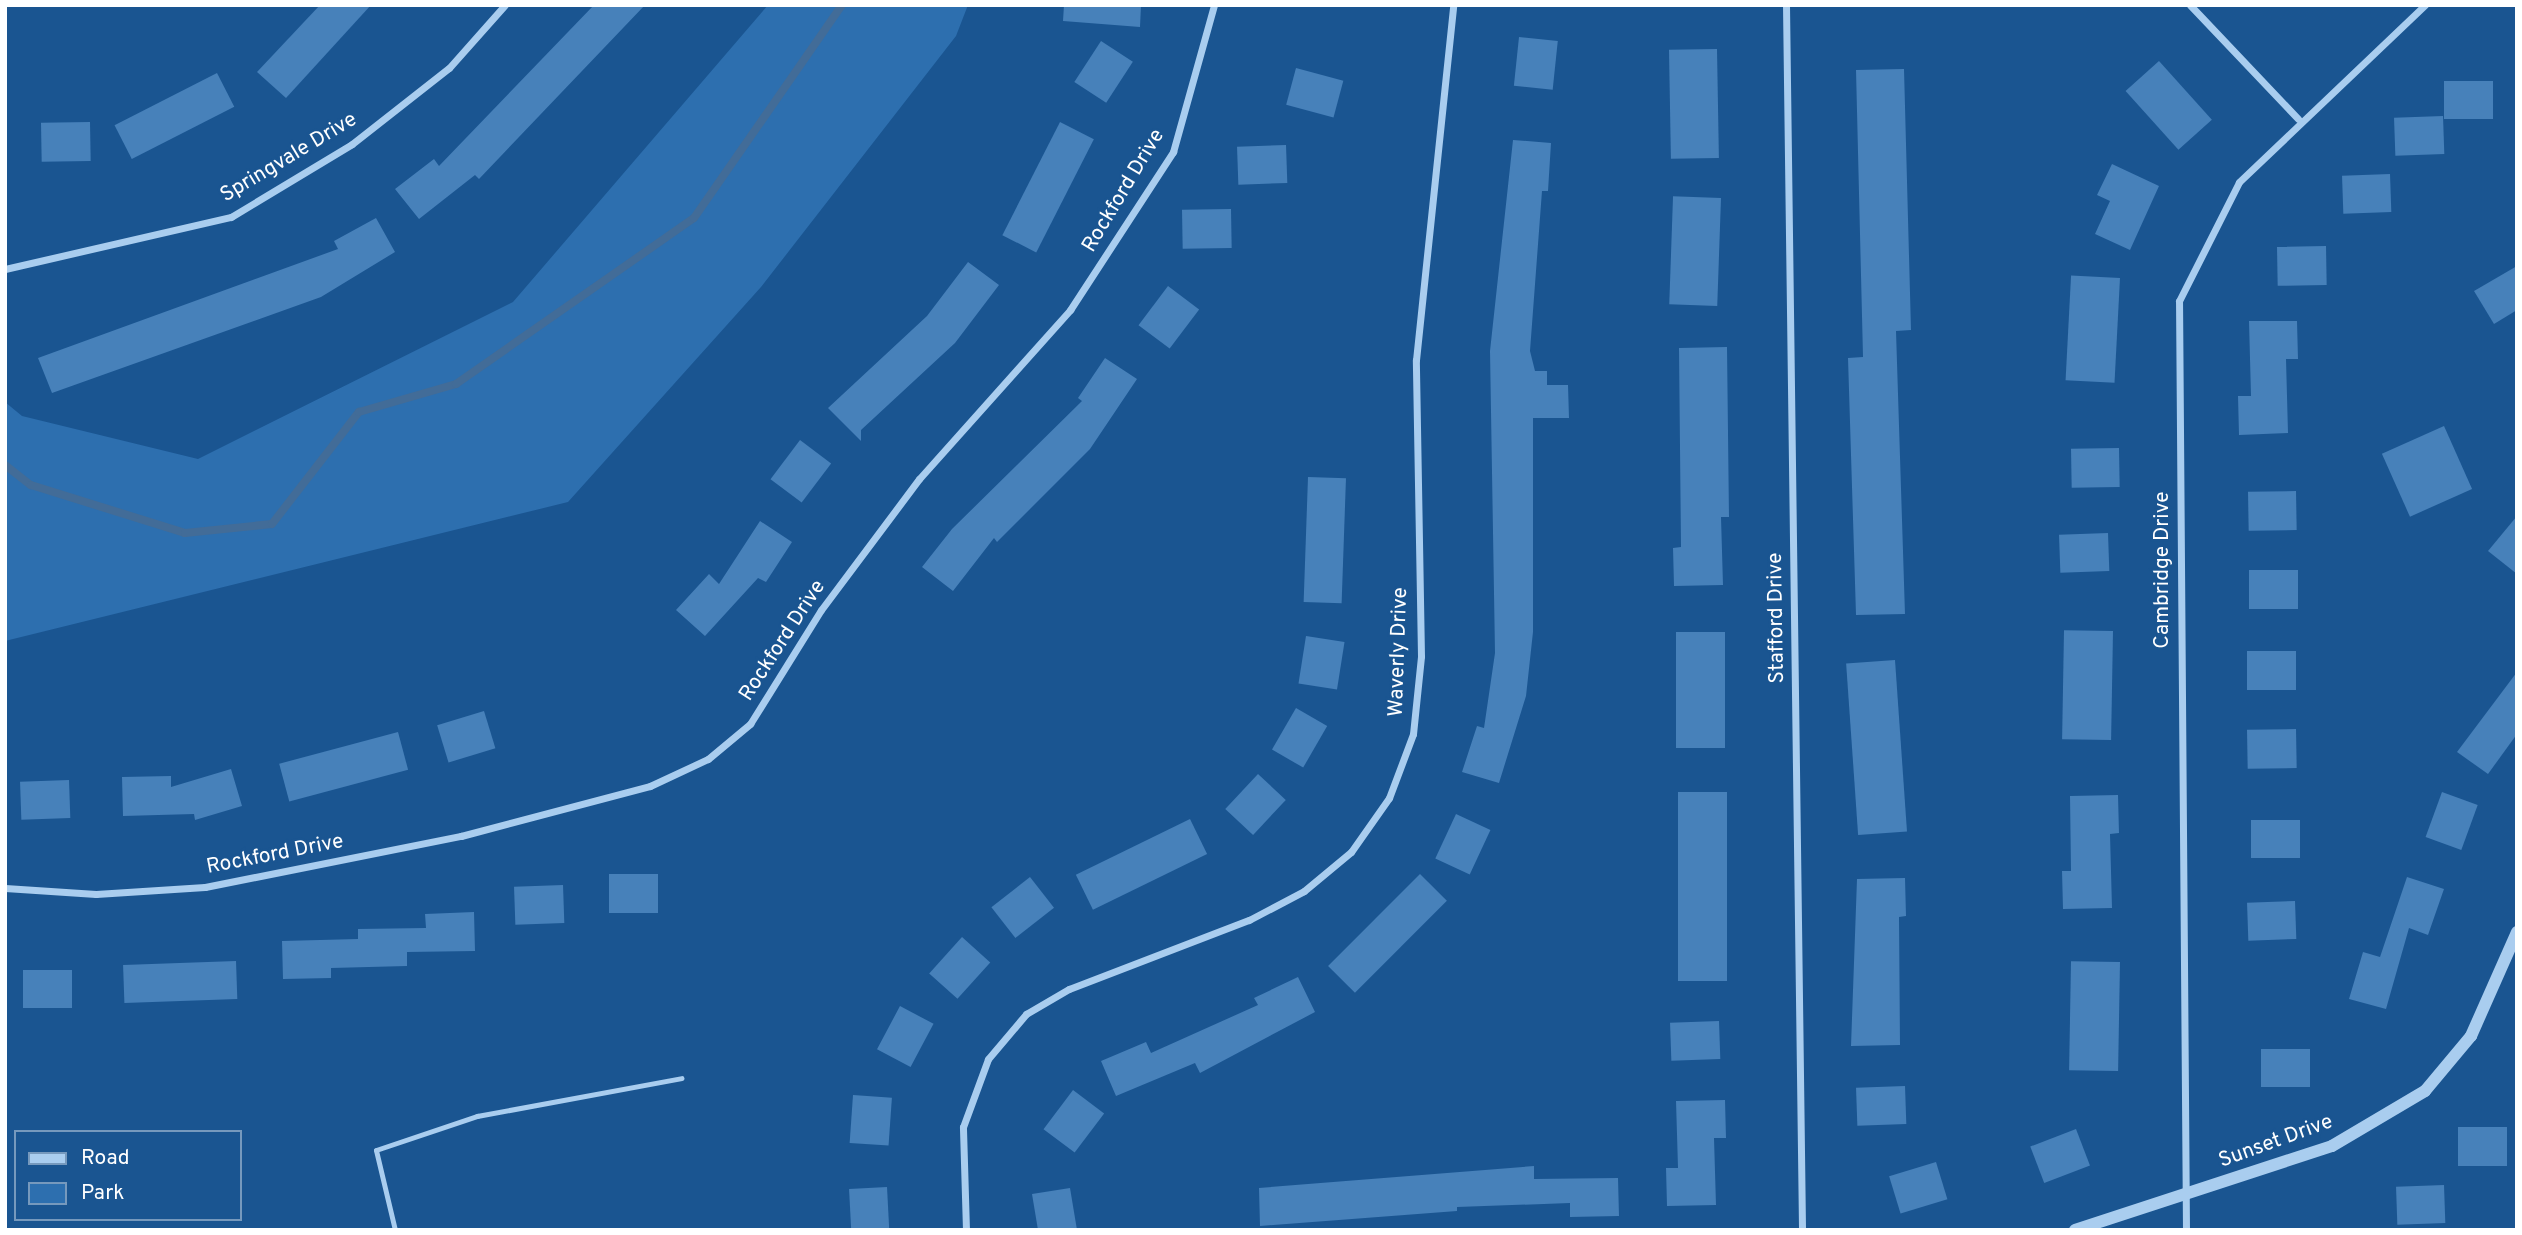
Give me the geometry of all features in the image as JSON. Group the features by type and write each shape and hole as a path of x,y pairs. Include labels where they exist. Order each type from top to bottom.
{"street":[{"name":"Springvale Drive","path":"5,269 231,217 352,144 449,68 505,5"},
{"name":"Rockford Drive","path":"5,888 96,894 205,887 461,836 650,786 708,759 750,724 821,610 919,479 1070,310 1173,152 1214,5"},
{"name":"Waverly Drive","path":"965,1230 963,1127 988,1059 1026,1014 1069,989 1249,920 1304,891 1351,852 1389,798 1413,734 1421,656 1416,359 1453,5"},
{"name":"Stafford Drive","path":"1786,5 1802,1230"},
{"path":"2190,5 2298,119"},
{"name":"Cambridge Drive","path":"2186,1230 2179,301 2239,182 2298,119 2425,5"},
{"name":"Sunset Drive","path":"2075,1230 2332,1146 2425,1091 2471,1036 2517,932"}],"lane":[{"path":"395,1230 376,1150 477,1116 682,1078"}],"green space":[{"path":"768,5 968,5 956,36 761,287 568,502 5,641 5,402 22,416 198,459 513,302"}],"building":[{"path":"320,5 371,5 286,98 257,72"},
{"path":"594,5 645,5 479,179 475,175 419,219 395,189 434,159 439,166"},
{"path":"1064,5 1141,5 1140,27 1063,21"},
{"path":"1519,37 1558,41 1553,90 1514,86"},
{"path":"1101,41 1133,62 1106,103 1074,82"},
{"path":"1717,49 1719,158 1671,159 1669,50"},
{"path":"2159,61 2212,120 2178,150 2126,91"},
{"path":"1296,68 1343,81 1333,117 1286,105"},
{"path":"1904,69 1911,330 1896,331 1905,614 1856,615 1848,358 1863,357 1856,70"},
{"path":"217,73 234,107 132,159 115,125"},
{"path":"2444,81 2493,81 2493,119 2444,119"},
{"path":"2443,116 2444,154 2395,156 2394,118"},
{"path":"90,122 91,161 42,162 41,123"},
{"path":"1060,122 1094,139 1036,252 1002,235"},
{"path":"1513,140 1551,143 1548,191 1542,191 1530,351 1535,371 1547,371 1547,385 1568,385 1569,418 1533,418 1533,632 1526,696 1499,783 1462,772 1477,726 1484,728 1495,653 1490,351"},
{"path":"1286,145 1287,183 1238,185 1237,147"},
{"path":"2112,164 2159,186 2130,250 2095,234 2110,201 2097,195"},
{"path":"2390,174 2391,212 2343,214 2342,176"},
{"path":"1673,196 1721,198 1717,306 1669,304"},
{"path":"1231,209 1232,248 1183,249 1182,210"},
{"path":"376,218 395,252 321,297 52,393 38,358 338,249 334,241"},
{"path":"2326,246 2327,285 2278,286 2277,247"},
{"path":"968,262 999,285 955,343 861,430 861,441 828,408 927,316"},
{"path":"2517,266 2517,310 2494,324 2474,291"},
{"path":"2071,275 2120,278 2115,383 2066,380"},
{"path":"1168,286 1199,309 1170,349 1139,325"},
{"path":"2249,321 2297,321 2298,359 2286,359 2288,433 2239,435 2238,396 2251,396"},
{"path":"1727,347 1729,517 1721,517 1723,585 1674,586 1673,548 1681,547 1679,348"},
{"path":"1105,358 1137,379 1090,449 997,542 994,538 953,591 922,567 952,529 1082,401 1078,398"},
{"path":"2444,426 2472,489 2410,517 2382,454"},
{"path":"800,440 831,463 802,503 771,479"},
{"path":"2119,448 2120,487 2072,488 2071,449"},
{"path":"1308,477 1346,478 1342,603 1304,602"},
{"path":"2296,491 2297,530 2249,531 2248,492"},
{"path":"2517,516 2517,574 2488,551"},
{"path":"760,521 792,542 766,582 758,578 705,636 676,610 709,574 719,584"},
{"path":"2108,533 2109,571 2060,573 2059,535"},
{"path":"2249,570 2298,570 2298,609 2249,609"},
{"path":"2064,630 2113,631 2111,740 2062,739"},
{"path":"1676,632 1725,632 1725,748 1676,748"},
{"path":"1306,636 1345,642 1337,690 1298,683"},
{"path":"2247,651 2296,651 2296,690 2247,690"},
{"path":"1895,660 1907,832 1858,835 1846,663"},
{"path":"2517,672 2517,734 2488,774 2457,752"},
{"path":"1296,708 1327,726 1303,768 1272,750"},
{"path":"484,711 495,748 449,763 437,725"},
{"path":"2296,729 2297,768 2248,769 2247,730"},
{"path":"398,732 408,770 289,802 279,764"},
{"path":"231,769 242,806 195,820 194,814 123,816 122,777 171,776 171,787"},
{"path":"1258,774 1286,800 1253,835 1225,809"},
{"path":"69,780 70,818 21,820 20,782"},
{"path":"1678,792 1727,792 1727,981 1678,981"},
{"path":"2442,792 2478,805 2461,850 2426,837"},
{"path":"2118,795 2119,833 2110,834 2112,908 2063,909 2062,871 2071,871 2070,796"},
{"path":"1456,814 1490,830 1470,874 1435,858"},
{"path":"1190,819 1207,854 1093,910 1076,875"},
{"path":"2251,820 2300,820 2300,858 2251,858"},
{"path":"609,874 658,874 658,913 609,913"},
{"path":"1420,874 1447,901 1355,993 1328,966"},
{"path":"1030,877 1054,908 1015,938 991,907"},
{"path":"2407,877 2444,889 2428,935 2409,928 2386,1009 2349,999 2363,952 2380,957"},
{"path":"1905,878 1906,916 1899,917 1900,1045 1851,1046 1857,879"},
{"path":"563,885 564,923 515,925 514,887"},
{"path":"2295,901 2296,939 2248,941 2247,903"},
{"path":"474,912 475,951 407,952 407,966 331,968 331,978 283,979 282,941 358,939 358,929 426,928 425,914"},
{"path":"962,937 990,962 957,999 929,973"},
{"path":"236,961 237,999 124,1003 123,965"},
{"path":"2071,961 2120,962 2118,1071 2069,1070"},
{"path":"23,970 72,970 72,1008 23,1008"},
{"path":"1298,977 1315,1012 1200,1073 1195,1063 1116,1096 1101,1061 1146,1042 1151,1053 1258,1005 1254,998"},
{"path":"900,1006 934,1024 911,1067 877,1049"},
{"path":"1719,1021 1720,1059 1671,1061 1670,1023"},
{"path":"2261,1049 2310,1049 2310,1087 2261,1087"},
{"path":"1905,1086 1906,1124 1857,1126 1856,1088"},
{"path":"1073,1090 1104,1113 1075,1153 1044,1129"},
{"path":"853,1095 892,1098 889,1146 850,1143"},
{"path":"1725,1100 1726,1138 1714,1138 1716,1205 1667,1206 1666,1168 1678,1168 1676,1101"},
{"path":"2458,1127 2507,1127 2507,1166 2458,1166"},
{"path":"2076,1129 2090,1165 2044,1183 2030,1147"},
{"path":"1936,1162 1947,1199 1901,1214 1889,1176"},
{"path":"1534,1166 1534,1179 1618,1178 1619,1216 1570,1217 1570,1203 1457,1207 1457,1211 1260,1226 1259,1188"},
{"path":"2444,1185 2445,1223 2397,1225 2396,1187"},
{"path":"887,1187 889,1230 851,1230 849,1189"},
{"path":"1070,1188 1077,1230 1038,1230 1032,1194"}],"waterway":[{"path":"5,465 31,485 185,533 272,524 359,412 456,384 694,218 842,5"}]}
